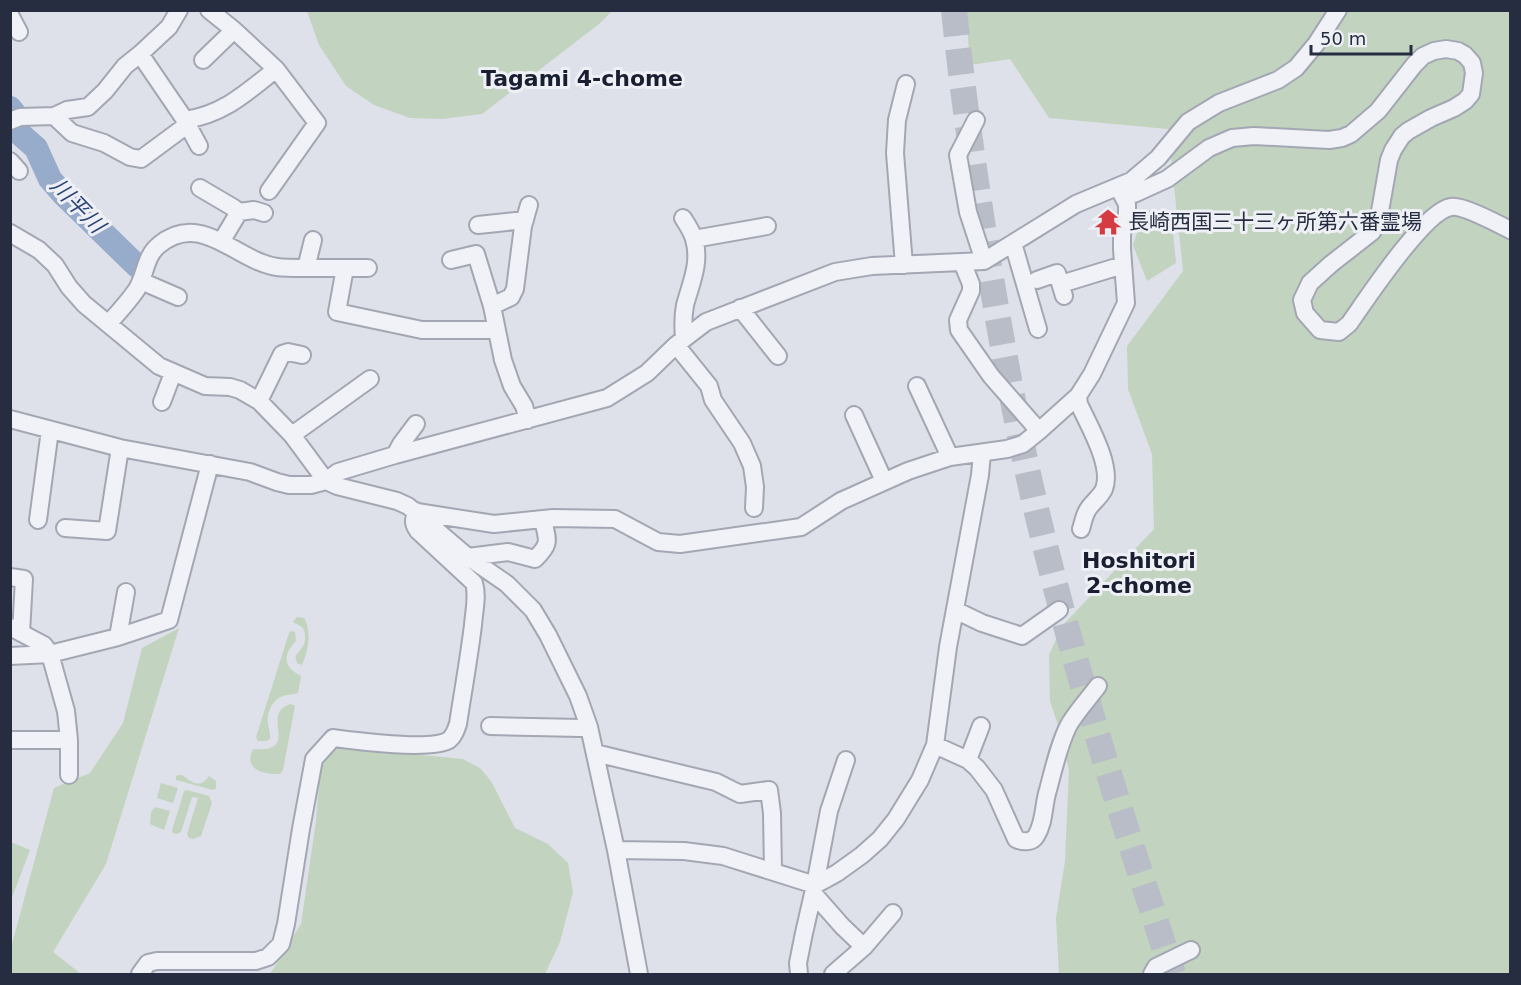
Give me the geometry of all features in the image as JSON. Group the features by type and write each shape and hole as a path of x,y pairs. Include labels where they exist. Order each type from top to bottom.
{"street":[{"path":"14,119 54,116 67,110 88,107 105,91 125,66 169,27 179,10"},
{"path":"209,10 276,69 317,123 269,191"},
{"path":"10,419 120,448 250,472 289,485 311,485 326,480 338,472 395,455 607,398 647,373 705,322 835,272 872,266 984,261 1076,204 1131,181 1158,158 1188,122 1219,103 1278,80 1296,68 1316,44 1338,10"},
{"path":"10,15 20,32"},
{"path":"203,60 234,30"},
{"path":"1118,187 1134,194 1167,179 1209,148 1232,138 1254,136 1329,140 1342,138 1351,134 1378,111 1423,56 1446,49 1458,51 1472,63 1474,73 1471,94 1454,108 1408,131 1397,143 1389,160 1379,217 1372,232 1310,283 1302,300 1305,313 1320,330 1339,332 1349,324 1402,250 1430,219 1446,208 1456,207 1471,212 1510,230"},
{"path":"140,54 199,146"},
{"path":"54,116 72,133 104,143 130,157 141,159 186,123 233,103 276,69"},
{"path":"904,265 895,153 897,120 906,84"},
{"path":"976,120 958,155 968,212 984,261"},
{"path":"416,511 494,524 543,519 615,519 658,542 680,544 801,527 841,501 908,471 950,457 1007,449 1023,444 1078,396 1092,374 1126,303 1122,234 1128,204 1118,187"},
{"path":"200,188 239,212 254,210 264,213"},
{"path":"221,242 239,212"},
{"path":"478,225 527,212 515,289 511,297 492,306"},
{"path":"683,218 694,239 696,268 685,305 680,342 709,386 713,400 742,443 752,466 755,488 754,508"},
{"path":"694,239 767,226"},
{"path":"10,233 39,250 55,265 69,287 84,304 159,366 205,386 230,387 240,390 258,401 292,435 326,480 337,486 397,501 416,511 468,556 507,584 533,610 578,696 589,727 616,850 639,975"},
{"path":"108,324 136,290 147,261 158,246 169,238 184,233 200,233 250,258 275,267 368,268"},
{"path":"306,268 313,240"},
{"path":"1013,243 1038,329"},
{"path":"451,260 476,254 492,306 503,360 528,420"},
{"path":"962,262 971,284 971,291 958,320 959,330 991,376 1039,431"},
{"path":"1036,280 1057,273 1062,290 1123,265"},
{"path":"345,268 337,312 422,330 497,330"},
{"path":"141,281 178,297"},
{"path":"740,308 778,356"},
{"path":"258,401 282,354 288,352 302,355"},
{"path":"162,402 172,373"},
{"path":"292,435 370,380"},
{"path":"917,386 950,457"},
{"path":"1078,396 1079,404 1103,456 1106,475 1104,487 1087,511 1081,529"},
{"path":"854,415 884,481"},
{"path":"395,455 400,444 416,424"},
{"path":"38,520 50,430"},
{"path":"65,528 107,531 120,448"},
{"path":"814,889 862,855 880,839 896,819 920,780 935,745 948,647 980,475 982,453"},
{"path":"10,656 50,654 118,637 170,620 210,464"},
{"path":"140,975 148,963 157,961 256,961 268,957 281,944 314,759 333,738 405,745 428,744 441,743 450,739 455,732 470,651 476,589 474,583 418,531 413,520 416,511"},
{"path":"468,556 508,552 535,559 547,543 543,519"},
{"path":"10,577 24,579 16,630 44,645 50,654 66,711 69,776"},
{"path":"118,637 126,592"},
{"path":"955,610 982,623 1022,636 1059,610"},
{"path":"935,745 968,760 977,768 994,790 1016,839 1032,840 1036,837 1042,820 1056,759 1069,724 1098,686"},
{"path":"490,726 589,727"},
{"path":"968,760 981,726"},
{"path":"10,740 69,740"},
{"path":"595,753 716,782 740,794 769,790 772,813 773,872"},
{"path":"799,975 798,963 829,811 846,760"},
{"path":"616,850 684,851 723,856 773,872 814,889 842,926 864,947"},
{"path":"833,975 864,947 893,913"},
{"path":"1152,975 1156,967 1191,950"}],"green space":[{"path":"307,10 612,11 599,24 482,114 442,119 410,118 374,105 346,86 319,45"},
{"path":"966,11 1510,11 1510,974 1059,974 1056,918 1065,861 1069,770 1050,701 1049,655 1062,626 1154,529 1152,454 1128,389 1127,346 1183,271 1168,129 1049,118 1010,59 970,65"},
{"path":"1144,210 1171,213 1176,263 1147,281 1133,245"},
{"path":"297,617 304,618 308,629 306,654 302,665 297,663 296,657 304,644 305,633 302,627 293,622"},
{"path":"179,628 106,864 53,952 81,974 11,974 11,948 54,788 90,773 123,723 142,648"},
{"path":"291,631 295,632 296,641 289,650 287,660 290,668 301,677 298,693 283,696 273,704 268,716 270,739 258,741 256,737"},
{"path":"291,704 295,706 283,770 280,774 261,772 253,766 251,761 253,749 268,749 275,745 278,739 278,715 282,709"},
{"path":"342,745 369,750 463,759 480,768 491,781 515,828 548,844 568,863 573,892 560,942 545,974 270,974 301,924 316,821 320,769 329,755"},
{"path":"178,775 199,784 209,776 216,781 216,788 213,790 176,780"},
{"path":"161,783 178,788 173,803 157,798"},
{"path":"184,791 209,796 212,803 201,836 193,839 187,834 198,798 192,797 181,832 177,834 172,830"},
{"path":"155,807 170,811 164,830 150,824 151,812"},
{"path":"11,842 30,850 11,900"}],"waterway":[{"name":"川平川","path":"10,108 14,113 19,133 36,148 50,179 137,266"}],"tunnel":[{"path":"954,10 961,76 990,272 1012,397 1032,490 1053,578 1085,692 1173,974"}],"place":[{"name":"長崎西国三十三ヶ所第六番霊場","path":"1108,222"}],"district":[{"name":"Tagami 4-chome","path":"582,78"},
{"name":"Hoshitori 2-chome","path":"1139,572"}]}
